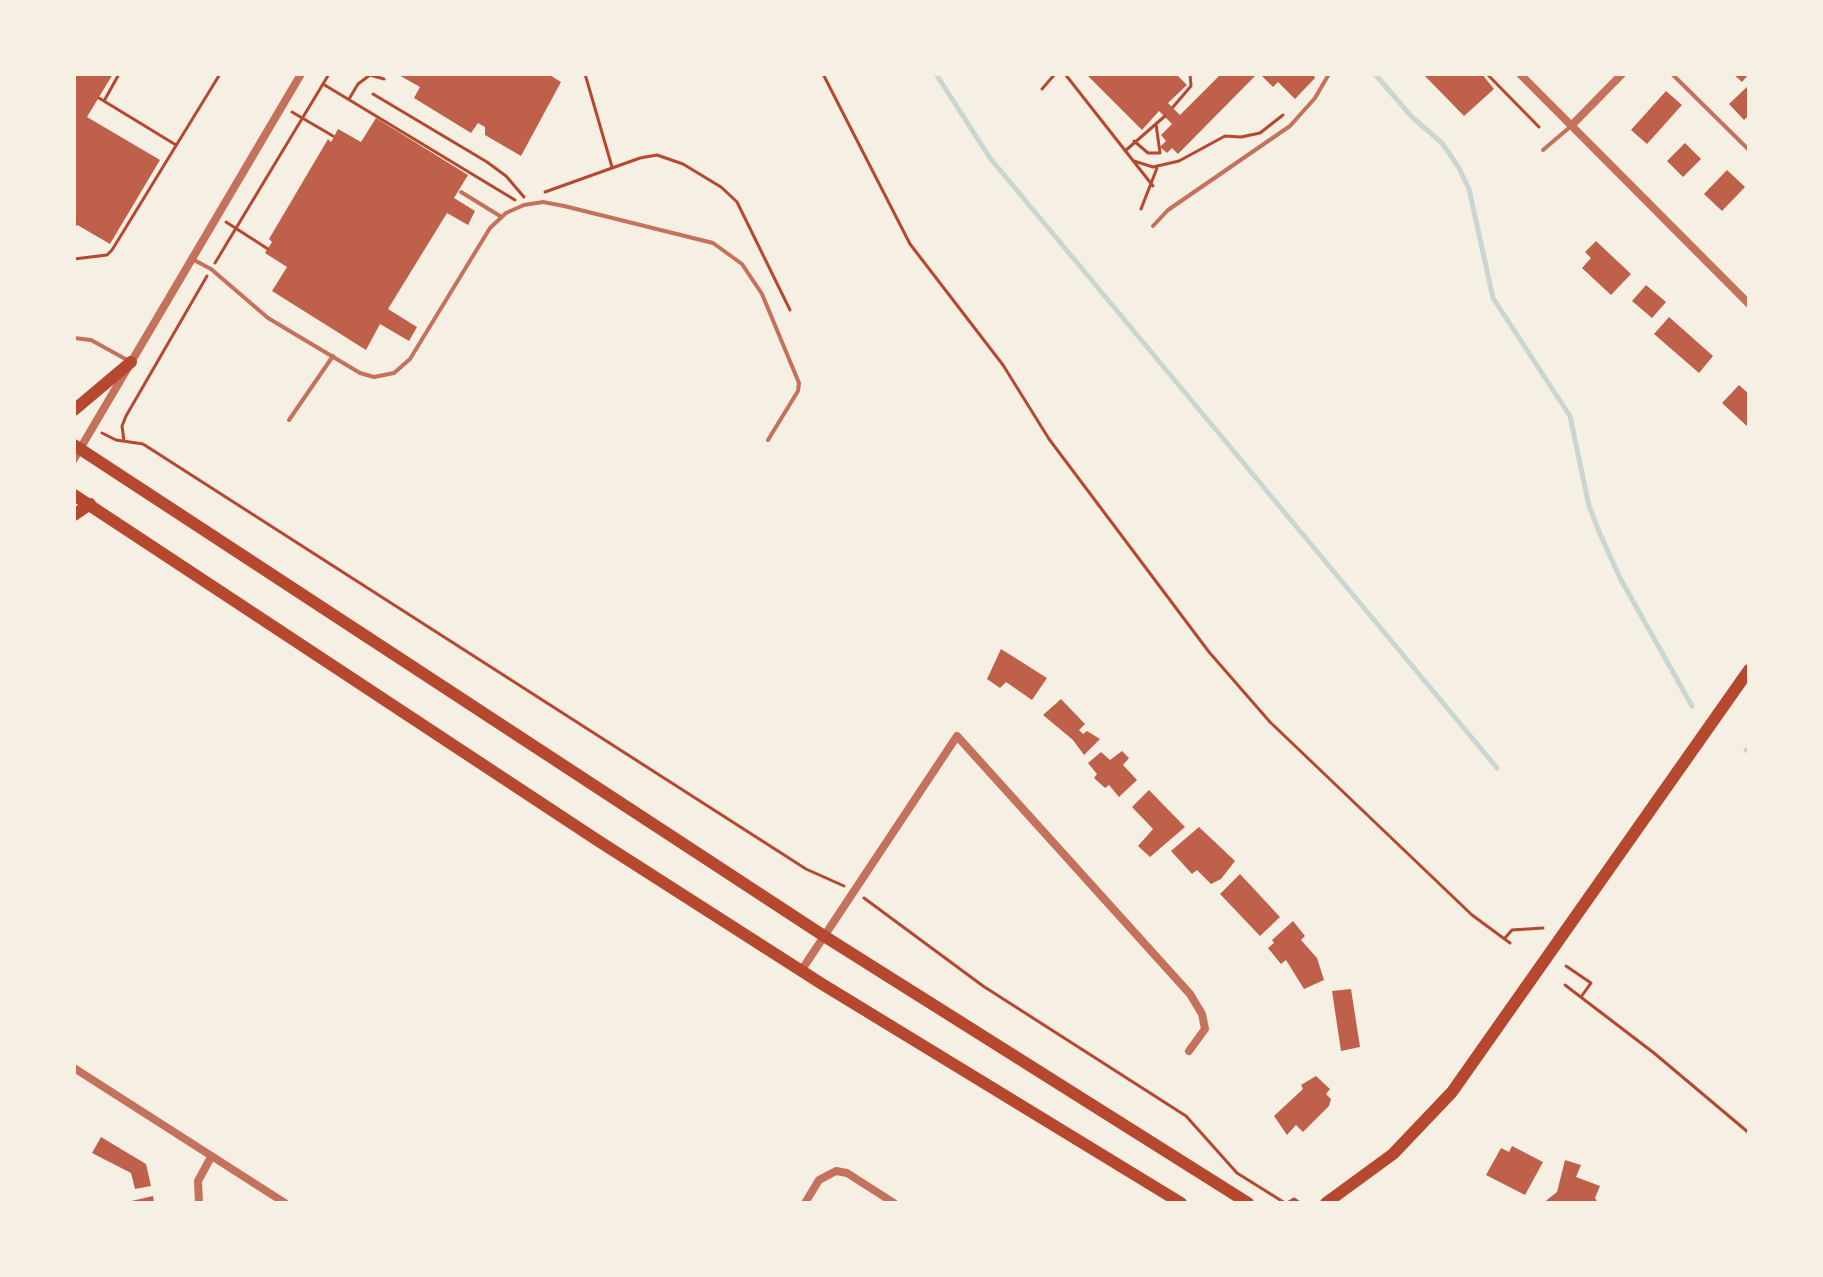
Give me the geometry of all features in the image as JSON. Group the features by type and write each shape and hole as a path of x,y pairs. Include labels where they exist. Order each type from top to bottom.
{"main road":[{"path":"74,410 131,362"},
{"path":"76,451 824,936 1243,1200"},
{"path":"74,495 801,971 1181,1203"},
{"path":"74,515 90,504"},
{"path":"1326,1203 1393,1154 1452,1092 1749,670"}],"street":[{"path":"76,451 93,428 301,74"},
{"path":"1520,74 1749,304"},
{"path":"1572,125 1622,74"},
{"path":"801,971 957,736 1190,994 1202,1014 1205,1029 1189,1051"},
{"path":"74,1068 285,1203"},
{"path":"199,1203 198,1181 211,1157"},
{"path":"805,1203 819,1180 836,1171 847,1173 894,1203"}],"lane":[{"path":"1153,226 1168,210 1290,126 1315,98 1329,74"},
{"path":"1672,74 1749,150"},
{"path":"1543,150 1572,125"},
{"path":"461,192 500,217"},
{"path":"191,258 211,269 268,318 374,377 394,373 419,347 490,228 500,217 543,202 695,238 725,249 742,264 762,294 799,383 798,391 768,440"},
{"path":"74,338 91,340 131,362"},
{"path":"289,420 333,356"}],"path":[{"path":"104,101 119,74"},
{"path":"74,259 107,255 112,250 220,74"},
{"path":"124,441 122,426 126,416 329,74"},
{"path":"585,74 612,167"},
{"path":"823,74 910,244 1003,365 1049,439 1209,652 1270,722 1472,915 1510,943"},
{"path":"1042,89 1055,74"},
{"path":"1065,74 1153,186"},
{"path":"1173,107 1191,86 1190,74"},
{"path":"1487,74 1539,127"},
{"path":"349,99 358,84 370,75 384,79"},
{"path":"323,84 528,205"},
{"path":"373,94 487,162 506,176 528,205"},
{"path":"99,98 176,145"},
{"path":"282,106 333,136"},
{"path":"1134,161 1157,166 1179,161 1225,136 1260,133 1283,115"},
{"path":"1125,151 1165,116"},
{"path":"1134,141 1148,153 1160,153 1156,124"},
{"path":"539,194 612,167 657,155 683,164 721,187 737,202 790,310"},
{"path":"1141,209 1153,186 1157,166"},
{"path":"216,216 268,249"},
{"path":"93,428 124,441 143,444 806,869 854,891 983,986 1186,1116 1237,1173 1286,1203 1294,1199 1300,1203"},
{"path":"1504,939 1512,930 1543,928"},
{"path":"1566,966 1591,983 1581,997"},
{"path":"1565,985 1749,1133"}],"building":[{"path":"74,74 113,74 87,117 160,160 110,244 74,223"},
{"path":"397,74 548,74 561,82 521,156 485,135 485,127 478,123 471,133 414,98 420,87"},
{"path":"1086,74 1176,74 1187,85 1168,103 1180,115 1221,74 1257,74 1178,154 1172,148 1167,153 1160,147 1166,141 1161,135 1172,124 1159,111 1142,130"},
{"path":"1260,74 1313,74 1315,78 1295,99 1278,82 1273,87"},
{"path":"1423,74 1482,74 1494,89 1464,116"},
{"path":"1733,74 1749,74 1742,82"},
{"path":"1749,85 1749,115 1744,120 1729,104"},
{"path":"1666,91 1682,105 1647,144 1631,130"},
{"path":"376,118 468,175 454,198 475,211 468,225 447,213 388,309 417,327 409,341 380,324 366,350 272,291 287,267 265,253 272,242 269,239 328,139 331,142 338,129 361,142"},
{"path":"1685,143 1701,159 1683,177 1667,161"},
{"path":"1727,170 1745,187 1722,211 1704,194"},
{"path":"1596,241 1631,274 1611,295 1582,268 1591,258 1585,252"},
{"path":"1646,285 1666,302 1652,318 1632,301"},
{"path":"1669,317 1713,356 1699,373 1654,334"},
{"path":"1739,385 1749,394 1749,428 1722,403"},
{"path":"1001,649 1047,678 1032,700 1006,682 1000,688 987,679"},
{"path":"1061,699 1085,724 1079,730 1100,739 1084,755 1073,740 1043,715"},
{"path":"1122,751 1129,758 1123,765 1137,780 1119,797 1109,785 1105,788 1094,778 1097,774 1088,763 1101,752 1110,760"},
{"path":"1149,790 1185,827 1150,857 1138,846 1153,829 1132,807"},
{"path":"1199,827 1235,861 1221,879 1211,884 1197,870 1192,874 1171,851"},
{"path":"1240,874 1280,917 1260,936 1220,894"},
{"path":"1293,921 1305,936 1301,940 1317,958 1324,980 1304,989 1286,960 1281,964 1268,948 1274,943 1272,940"},
{"path":"1351,989 1360,1047 1341,1051 1332,991"},
{"path":"1316,1076 1330,1089 1326,1094 1331,1099 1329,1106 1303,1132 1296,1125 1287,1135 1274,1116 1303,1089 1301,1085"},
{"path":"101,1137 146,1164 151,1186 135,1189 131,1173 92,1153"},
{"path":"1512,1146 1543,1162 1525,1195 1486,1175 1501,1148 1509,1152"},
{"path":"1565,1160 1581,1165 1576,1177 1600,1186 1595,1198 1598,1203 1543,1203 1557,1192"},
{"path":"153,1196 154,1203 127,1203 127,1202"}],"waterway":[{"path":"936,74 990,158 1497,768"},
{"path":"1375,74 1412,117 1442,143 1459,168 1469,189 1493,298 1570,416 1589,506 1600,534 1620,578 1692,706"}]}
